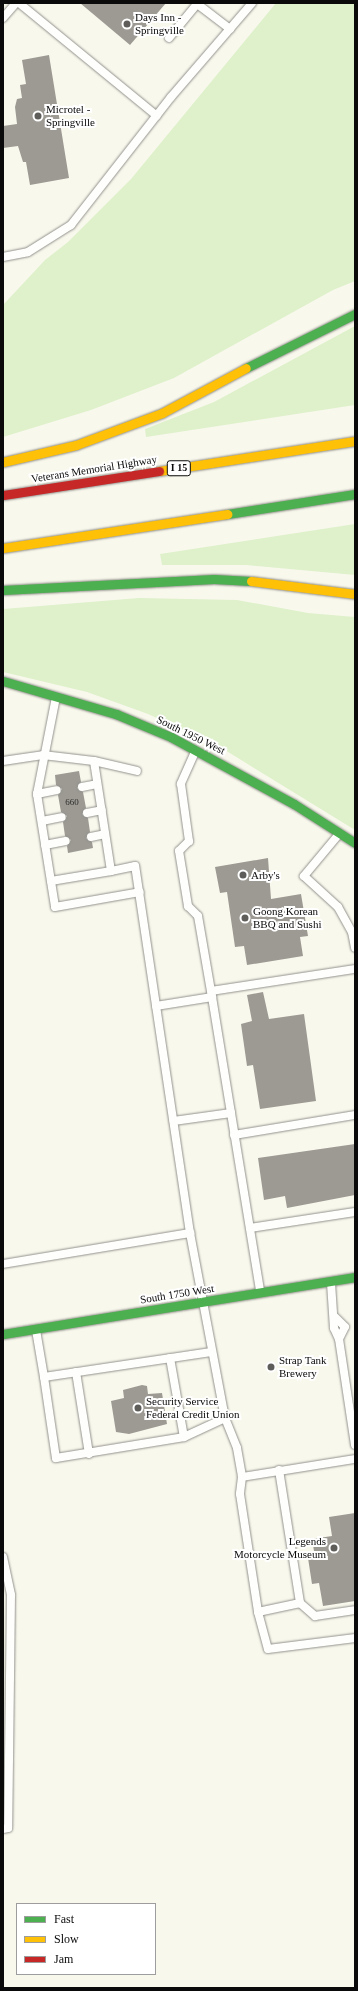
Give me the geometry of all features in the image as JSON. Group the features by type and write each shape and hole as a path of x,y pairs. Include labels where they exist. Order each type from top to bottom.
{"main road":[{"path":"240,373 291,338 355,304"},
{"path":"3,462 76,445 137,423 240,373 320,329 355,314"},
{"name":"Veterans Memorial Highway","path":"3,496 355,442"},
{"path":"3,548 355,494"},
{"path":"3,590 214,579 254,581 355,594"},
{"name":"South 1950 West","path":"3,681 56,694 116,714 196,750 355,843"},
{"name":"South 1750 West","path":"3,1334 355,1277"}],"lane":[{"path":"3,18 17,3 157,116"},
{"path":"169,38 196,3 230,30"},
{"path":"3,257 28,252 70,225 157,116 252,3"},
{"path":"56,694 43,755 37,794 55,907 140,892"},
{"path":"196,750 181,784 189,841 179,851 188,906 198,916 260,1292"},
{"path":"3,761 43,755 94,761 137,771"},
{"path":"94,761 111,871"},
{"path":"82,787 97,784"},
{"path":"37,794 57,790"},
{"path":"87,813 102,810"},
{"path":"42,821 62,818"},
{"path":"340,833 304,876 338,907 352,932 355,948"},
{"path":"91,837 105,834"},
{"path":"45,845 66,841"},
{"path":"51,881 135,866 190,1233 211,1352 225,1418 237,1448 242,1477 240,1494 258,1612 268,1649 355,1638"},
{"path":"156,1006 211,994 355,969"},
{"path":"174,1121 231,1113"},
{"path":"234,1135 355,1115"},
{"path":"250,1228 355,1212"},
{"path":"3,1264 190,1233"},
{"path":"331,1281 336,1317 334,1328 339,1339 355,1445"},
{"path":"36,1329 56,1458 89,1454 184,1437 225,1418"},
{"path":"44,1377 211,1352"},
{"path":"170,1358 184,1437"},
{"path":"76,1372 89,1454"},
{"path":"242,1477 355,1459"},
{"path":"279,1470 300,1603 315,1616 355,1610"},
{"path":"3,1557 11,1595 8,1828 3,1829"},
{"path":"258,1612 300,1603"}],"green space":[{"path":"276,3 355,3 355,281 333,290 174,378 91,410 3,437 3,305 45,260 68,242 131,179"},
{"path":"355,326 355,405 146,437 145,429 214,402"},
{"path":"355,524 355,575 246,565 162,565 160,554"},
{"path":"139,598 237,600 308,613 355,617 355,830 220,747 148,714 87,692 3,672 3,609"}],"building":[{"name":"Days Inn - Springville","path":"80,3 166,3 130,45"},
{"name":"Microtel - Springville","path":"49,55 69,178 30,185 26,162 23,162 18,146 3,148 3,126 17,124 15,107 17,99 22,98 20,85 26,84 22,60"},
{"path":"79,771 81,782 77,788 83,792 86,808 82,814 88,818 90,832 86,838 92,842 93,848 68,853 67,846 71,840 65,836 63,822 67,816 61,812 58,795 62,789 56,785 55,775"},
{"path":"268,858 271,899 301,894 308,936 300,937 303,956 247,965 244,946 235,947 227,892 220,893 215,867"},
{"path":"263,992 269,1019 304,1014 316,1101 260,1109 253,1065 247,1066 241,1024 252,1021 247,995"},
{"path":"355,1144 355,1195 287,1208 285,1196 264,1200 258,1158"},
{"name":"Security Service Federal Credit Union","path":"142,1385 147,1386 148,1394 162,1393 167,1424 129,1434 116,1432 111,1401 124,1398 123,1390"},
{"name":"Legends Motorcycle Museum","path":"355,1513 355,1601 323,1606 319,1583 312,1584 308,1558 315,1557 312,1539 332,1536 329,1517"}],"traffic: fast":[{"path":"246,368 355,314"},
{"path":"227,514 355,494"},
{"path":"3,590 214,579 251,581"},
{"path":"3,681 116,714 171,737 294,804 355,843"},
{"path":"3,1334 355,1277"}],"traffic: slow":[{"path":"3,462 76,445 162,413 246,368"},
{"path":"159,471 355,441"},
{"path":"3,548 227,514"},
{"path":"251,581 355,594"}],"traffic: jam":[{"path":"3,495 159,471"}],"place":[{"name":"Days Inn - Springville","path":"127,24"},
{"name":"Microtel - Springville","path":"38,116"},
{"name":"Arby's","path":"243,875"},
{"name":"Goong Korean BBQ and Sushi","path":"245,918"},
{"name":"Strap Tank Brewery","path":"271,1367"},
{"name":"Security Service Federal Credit Union","path":"138,1408"},
{"name":"Legends Motorcycle Museum","path":"334,1548"}]}
